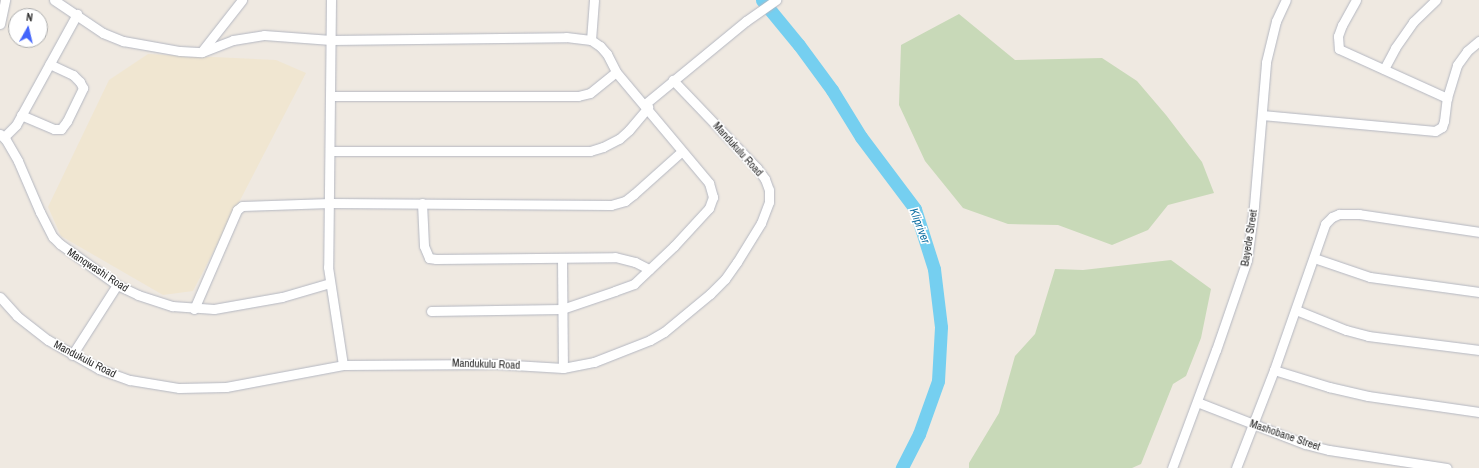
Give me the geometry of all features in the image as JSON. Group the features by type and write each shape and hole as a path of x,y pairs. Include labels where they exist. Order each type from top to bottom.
{"street":[{"path":"0,24 4,0"},
{"path":"54,0 77,14 103,33 123,41 180,51 202,52 233,40 258,35 331,40 566,37 591,40 607,54 616,72 646,106 681,152 709,183 712,192 712,200 704,214 634,284 562,309 431,311"},
{"path":"202,52 242,0"},
{"path":"331,0 330,203 328,237 330,283 343,365"},
{"path":"591,40 594,0"},
{"path":"330,151 590,150 609,144 619,139 629,130 646,106 673,80 746,21 776,0"},
{"name":"Bayede Street","path":"1172,468 1247,260 1266,62 1276,21 1286,0"},
{"path":"1356,0 1342,25 1337,45 1341,51 1384,68 1447,98"},
{"path":"1384,68 1395,48 1413,22 1436,0"},
{"path":"2,136 16,125 77,14"},
{"path":"1262,115 1431,132 1439,129 1443,125 1447,98 1457,65 1467,51 1479,41"},
{"path":"21,115 54,129 61,129 67,121 83,88 80,82 73,75 49,64"},
{"path":"331,96 578,96 590,93 616,72"},
{"name":"Mandukulu Road","path":"0,297 11,310 30,327 72,354 100,369 125,378 162,387 189,389 226,387 343,365 497,364 563,368 594,362 650,340 679,321 725,279 758,229 769,202 769,190 765,179 745,153 673,80"},
{"name":"Manqwashi Road","path":"2,136 18,161 40,212 53,237 60,244 117,285 159,303 194,309 214,309 250,304 306,291 330,283"},
{"path":"194,309 239,207 244,205 330,203 618,204 634,194 681,152"},
{"path":"422,203 424,246 430,258 436,260 615,257 635,262 649,269"},
{"path":"1236,468 1274,370 1326,224 1332,217 1339,214 1359,214 1479,232"},
{"path":"562,258 563,368"},
{"path":"1314,258 1370,277 1479,292"},
{"path":"72,354 117,285"},
{"path":"1296,310 1346,330 1368,336 1479,350"},
{"path":"1274,370 1329,387 1368,396 1479,412"},
{"name":"Mashobane Street","path":"1197,402 1305,444 1329,450 1447,468"}],"shaded area":[{"path":"148,54 276,60 306,73 193,291 163,295 61,236 48,207 109,80"}],"green space":[{"path":"959,14 1015,60 1102,58 1137,81 1166,115 1202,162 1214,193 1168,205 1148,230 1112,245 1058,225 1008,224 963,208 925,161 899,105 901,45"},
{"path":"1171,260 1211,289 1201,338 1186,376 1173,384 1141,464 1132,468 969,468 969,463 999,413 1015,356 1035,334 1055,269 1083,270"}],"waterway":[{"name":"Klipriver","path":"762,0 799,45 832,90 861,137 915,209 934,269 941,327 938,381 919,434 902,468"}]}
